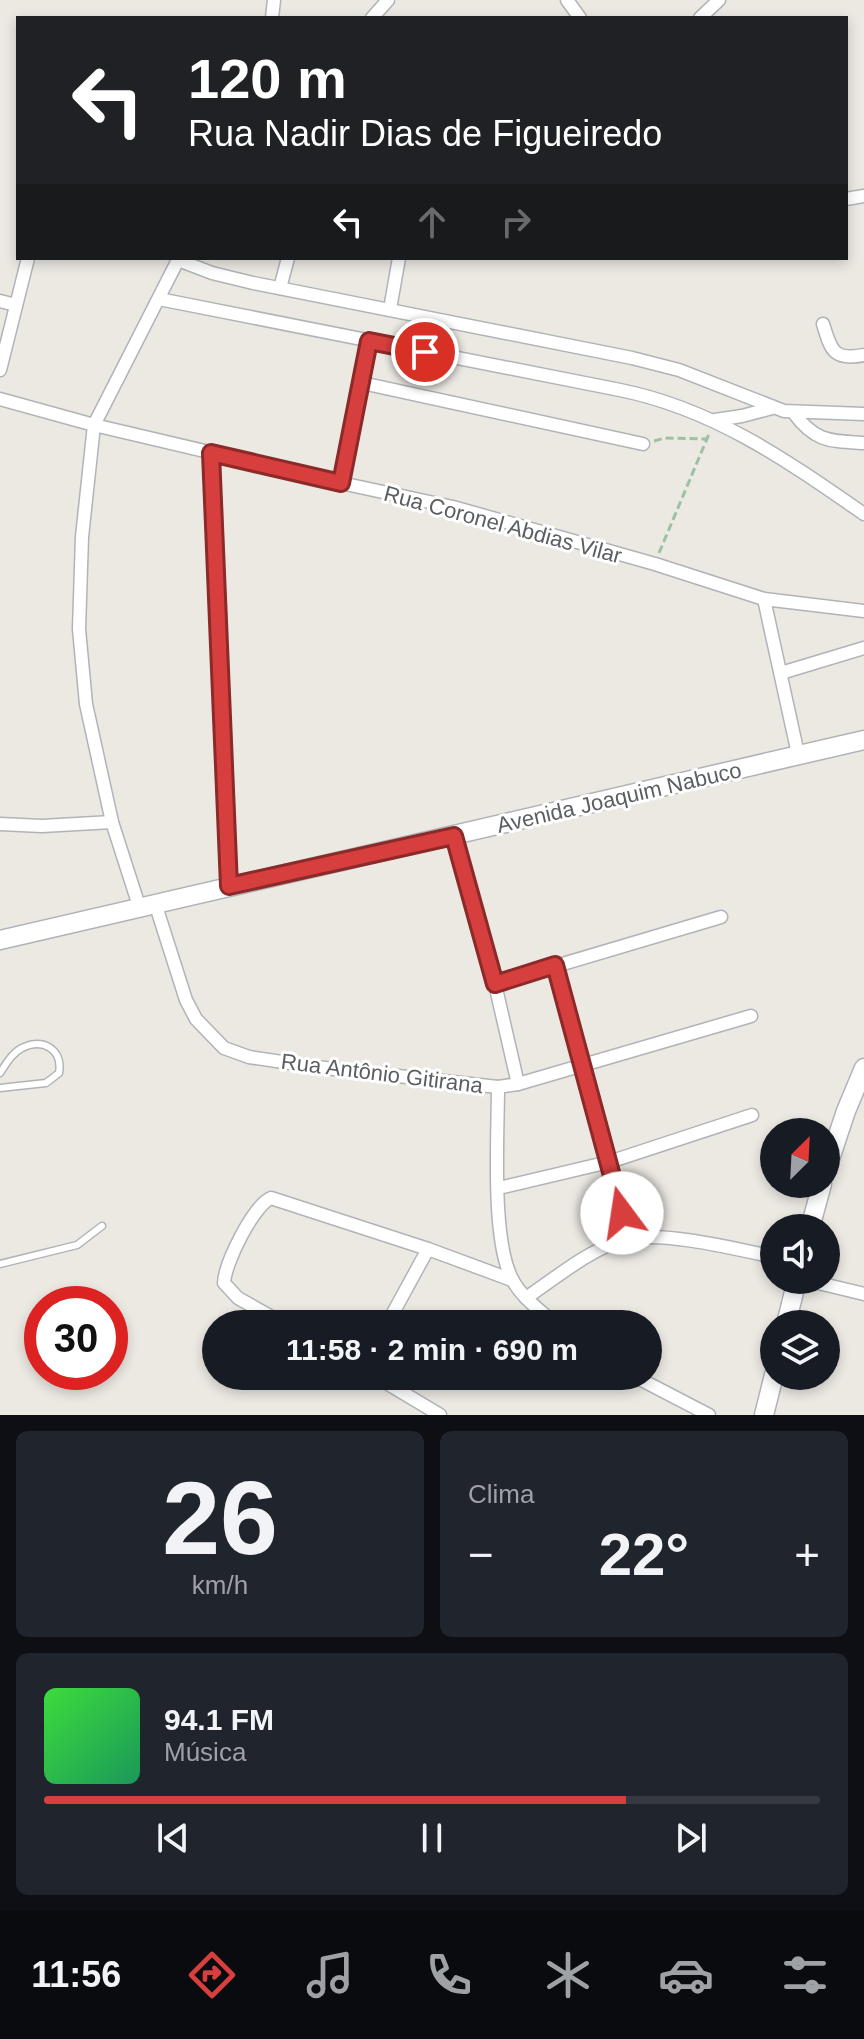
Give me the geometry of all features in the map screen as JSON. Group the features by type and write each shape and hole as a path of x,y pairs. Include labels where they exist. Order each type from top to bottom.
{"street":[{"path":"374,16 388,0"},
{"path":"702,16 719,0"},
{"path":"0,370 27,260"},
{"path":"94,425 178,260"},
{"path":"181,260 231,278 644,361 688,374 772,408 793,412 864,414"},
{"path":"280,288 287,260"},
{"path":"390,309 399,260"},
{"path":"159,299 636,393 673,403 715,420 794,466 864,514"},
{"path":"0,301 16,305"},
{"path":"823,324 831,348 837,355 864,355"},
{"path":"341,483 369,341"},
{"path":"362,383 643,444"},
{"name":"Rua Coronel Abdias Vilar","path":"0,399 211,453 453,507 655,564 764,599 864,611"},
{"path":"715,420 772,408"},
{"path":"793,412 811,433 823,439 864,443"},
{"name":"Rua Antônio Gitirana","path":"94,425 82,537 79,629 86,704 112,822 186,1000 201,1026 224,1048 249,1057 498,1087 499,1188 505,1259 512,1280 539,1310"},
{"path":"211,453 229,886"},
{"path":"764,599 798,754"},
{"path":"781,673 864,648"},
{"name":"Avenida Joaquim Nabuco","path":"0,940 864,740"},
{"path":"0,824 42,826 112,822"},
{"path":"454,836 495,984 518,1084"},
{"path":"495,984 721,917"},
{"path":"555,965 584,1064 628,1239"},
{"path":"498,1087 518,1084 751,1016"},
{"path":"840,1129 864,1068"},
{"path":"499,1188 609,1162 752,1115"},
{"path":"260,1310 231,1293 223,1278 254,1212 271,1198 512,1280"},
{"path":"526,1298 607,1247 628,1239 678,1240 760,1255"},
{"path":"395,1310 428,1249"},
{"path":"840,1288 864,1294"},
{"path":"398,1390 440,1415"},
{"path":"657,1390 709,1415"},
{"path":"764,1415 770,1390"}],"lane":[{"path":"0,1073 21,1048 47,1047 56,1052 60,1059 59,1073 46,1083 0,1088"},
{"path":"0,1264 77,1245 102,1226"}],"path":[{"path":"655,564 715,420"},
{"path":"643,444 665,438 707,439"}],"route":[{"path":"425,352 369,341 341,483 211,453 229,886 454,836 495,984 555,965 622,1213"}]}
